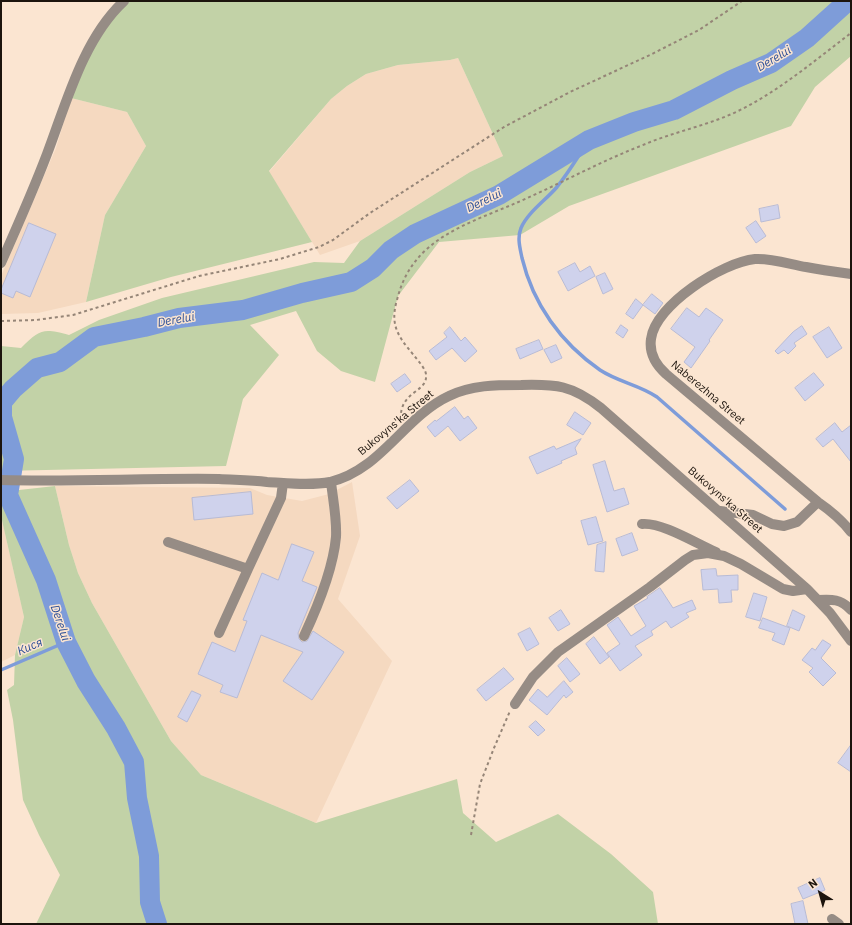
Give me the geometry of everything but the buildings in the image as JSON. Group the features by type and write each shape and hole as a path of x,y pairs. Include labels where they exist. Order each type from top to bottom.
{"street":[{"path":"1,263 44,162 68,96 90,46 117,7 124,1"},
{"name":"Naberezhna Street","path":"851,274 765,259 750,260 733,265 702,282 678,298 659,319 650,339 653,356 662,371 839,518 851,532"},
{"name":"Bukovyns'ka Street","path":"1,480 52,481 217,479 311,484 331,482 347,476 381,454 436,403 447,396 464,390 495,385 537,385 563,387 580,393 601,408 720,511 807,589 833,617 851,641"},
{"path":"304,636 324,588 333,554 336,529 331,482"},
{"path":"219,633 281,498 283,483"},
{"path":"720,511 753,515 772,524 784,526 797,522 818,502"},
{"path":"642,524 650,524 660,527 746,566 783,589 793,591 807,589"},
{"path":"168,542 248,569"},
{"path":"515,704 533,677 558,652 650,587 685,560 702,554 724,556"},
{"path":"818,600 839,600 851,610"}],"path":[{"path":"1,321 36,320 73,315 199,276 280,259 319,247 333,240 370,213 504,127 570,92 652,54 699,30 742,1"},
{"path":"402,433 401,416 404,404 410,395 423,385 427,376 423,366 395,328 393,318 394,309 406,274 419,256 429,247 456,230 629,150 715,121 751,104 778,88 851,33"},
{"path":"471,835 480,784 504,724 515,704"}],"shaded area":[{"path":"458,58 503,156 470,172 360,241 320,255 269,172 331,99 347,86 366,74 398,65"},
{"path":"71,98 127,112 146,146 105,215 86,302 38,313 1,314 1,276 56,148"},
{"path":"352,482 360,536 338,599 392,661 316,823 201,775 171,741 92,603 78,573 69,545 55,486 250,488 267,495 302,501 329,494"},
{"path":"1,520 24,617 15,655 1,662"}],"green space":[{"path":"128,1 851,1 851,56 815,87 791,126 569,206 520,235 439,242 398,296 375,382 341,371 317,351 296,311 250,325 279,355 243,399 226,466 1,471 1,346 21,348 33,337 47,331 69,335 99,320 162,298 314,262 344,263 360,241 470,172 503,156 458,58 398,65 366,74 347,86 331,99 269,171 312,242 171,277 86,302 105,215 146,146 127,112 71,98 88,59 109,22"},
{"path":"55,486 69,545 78,573 92,603 171,741 201,775 316,823 457,779 463,813 496,842 558,814 611,854 653,892 658,924 36,924 60,875 23,800 13,720 7,690 14,685 15,655 24,617 1,516 1,492"}],"waterway":[{"name":"Derelui","path":"157,924 150,902 149,856 137,798 134,762 116,728 86,681 66,642 46,580 8,495 14,459 2,417 2,402 13,389 37,368 60,362 94,337 179,318 243,310 302,293 351,282 373,268 391,250 415,234 499,195 589,140 634,122 674,110 732,80 771,63 807,38 848,1"},
{"path":"589,140 553,192 528,217 521,228 519,243 522,258 533,291 541,307 561,335 586,359 600,370 614,378 643,389 657,397 785,509"},
{"name":"Кися","path":"1,670 66,642"}]}
